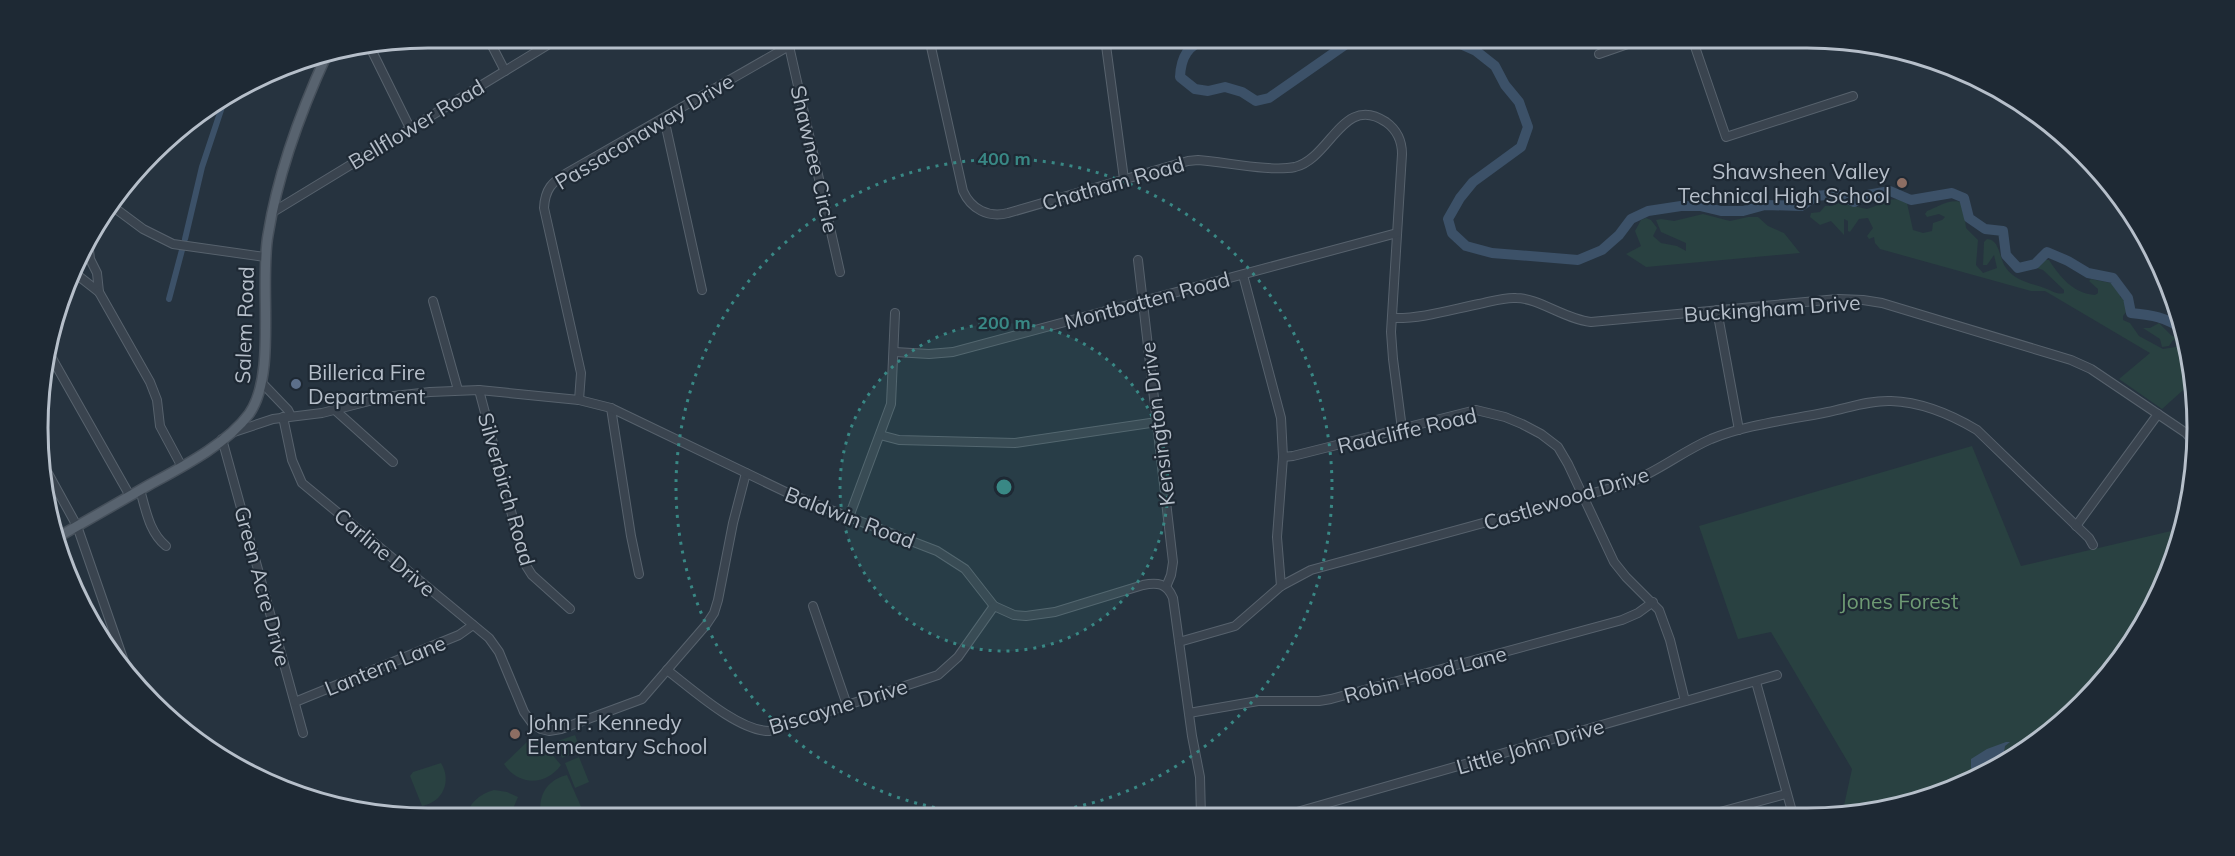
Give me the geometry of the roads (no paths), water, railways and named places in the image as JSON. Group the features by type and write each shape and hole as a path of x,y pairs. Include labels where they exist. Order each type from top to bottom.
{"main road":[{"name":"Salem Road","path":"63,534 182,467 224,438 240,425 258,398 262,384 265,257 273,212 290,143 323,63"}],"street":[{"path":"493,48 505,71"},
{"name":"Bellflower Road","path":"273,212 543,48"},
{"name":"Passaconaway Drive","path":"579,400 581,373 544,208 546,193 554,180 786,48"},
{"name":"Shawnee Circle","path":"789,48 840,272"},
{"name":"Chatham Road","path":"931,48 961,185 965,196 973,206 990,214 1002,215 1175,164 1198,160 1271,167 1298,166 1319,154 1336,130 1347,121 1360,116 1375,117 1393,128 1402,147 1392,318 1393,359 1402,429"},
{"path":"1106,48 1124,179"},
{"path":"1599,54 1616,48"},
{"path":"1695,48 1726,137 1853,96"},
{"path":"372,52 410,128"},
{"path":"663,118 702,290"},
{"path":"117,210 143,229 173,244 265,257"},
{"name":"Montbatten Road","path":"895,352 929,354 953,352 1397,234"},
{"path":"90,255 97,273 99,292"},
{"name":"Kensington Drive","path":"1138,260 1173,562 1166,587"},
{"path":"1243,274 1281,418 1283,457 1276,537 1281,586"},
{"path":"80,277 99,292 150,382 157,400 160,426 182,467"},
{"name":"Buckingham Drive","path":"1392,318 1419,317 1511,298 1522,298 1567,316 1591,322 1849,299 1882,303 2071,360 2091,369 2187,434"},
{"path":"433,301 458,390"},
{"path":"1717,310 1739,430"},
{"path":"849,518 891,404 895,314"},
{"path":"54,361 130,496"},
{"path":"262,384 287,408 287,416"},
{"name":"Baldwin Road","path":"224,438 252,424 287,416 335,410 385,398 458,390 579,400 611,408 792,495 925,546 954,560 973,577 994,606"},
{"name":"Silverbirch Road","path":"479,390 525,564 532,575 570,609"},
{"name":"Castlewood Drive","path":"1179,642 1234,626 1281,586 1300,575 1322,567 1641,479 1696,447 1739,430 1881,401 1918,405 1951,416 1977,430 2093,545"},
{"path":"611,408 639,574"},
{"path":"335,410 393,462"},
{"name":"Radcliffe Road","path":"1283,457 1476,410 1505,417 1541,434 1558,447 1568,464 1614,562 1659,610 1667,630 1685,702"},
{"path":"2076,526 2158,414"},
{"name":"Carline Drive","path":"287,416 295,468 305,486 473,625 496,647 524,712 538,728 552,731 641,699 706,625 716,608 730,536 746,473"},
{"path":"880,435 899,440 1015,443 1157,422"},
{"name":"Green Acre Drive","path":"224,438 303,733"},
{"path":"51,479 77,526 120,650"},
{"path":"140,490 152,529 157,538 166,546"},
{"path":"994,606 1014,615 1032,616 1066,609 1143,585 1157,583 1166,587 1173,597 1200,777 1201,808"},
{"name":"Robin Hood Lane","path":"1189,713 1258,701 1331,699 1622,620 1638,613 1653,602"},
{"path":"813,606 847,705"},
{"name":"Biscayne Drive","path":"667,670 744,726 760,731 779,728 929,678 946,670 994,606"},
{"name":"Lantern Lane","path":"295,702 459,635 473,625"},
{"name":"Little John Drive","path":"1311,808 1778,675"},
{"path":"1756,682 1791,808"},
{"path":"1735,808 1786,794"}],"water":[{"path":"2010,742 2005,746 2004,753 1972,770 1971,759 1987,749"}],"waterway":[{"path":"1190,48 1182,63 1180,77 1195,89 1208,91 1225,87 1242,92 1256,101 1269,98 1341,48"},
{"path":"1469,48 1495,66 1505,85 1519,102 1528,127 1521,147 1473,182 1460,198 1448,219 1452,233 1466,246 1492,253 1578,260 1602,250 1619,235 1631,219 1648,211 1681,206 1700,206 1721,211 1743,211 1765,205 1801,206 1816,196 1837,194 1854,202 1867,195 1890,191 1911,200 1952,193 1964,198 1969,218 1985,229 2003,231 2006,255 2018,268 2035,264 2047,252 2088,273 2113,278 2128,298 2131,313 2159,317 2172,323"},
{"path":"185,239 202,167 221,109"},
{"path":"169,299 182,250"}],"place":[{"name":"Shawsheen Valley Technical High School","path":"1902,183"},
{"name":"Billerica Fire Department","path":"296,384"},
{"name":"John F. Kennedy Elementary School","path":"515,734"}],"park label":[{"name":"Jones Forest","path":"1899,601"}]}
